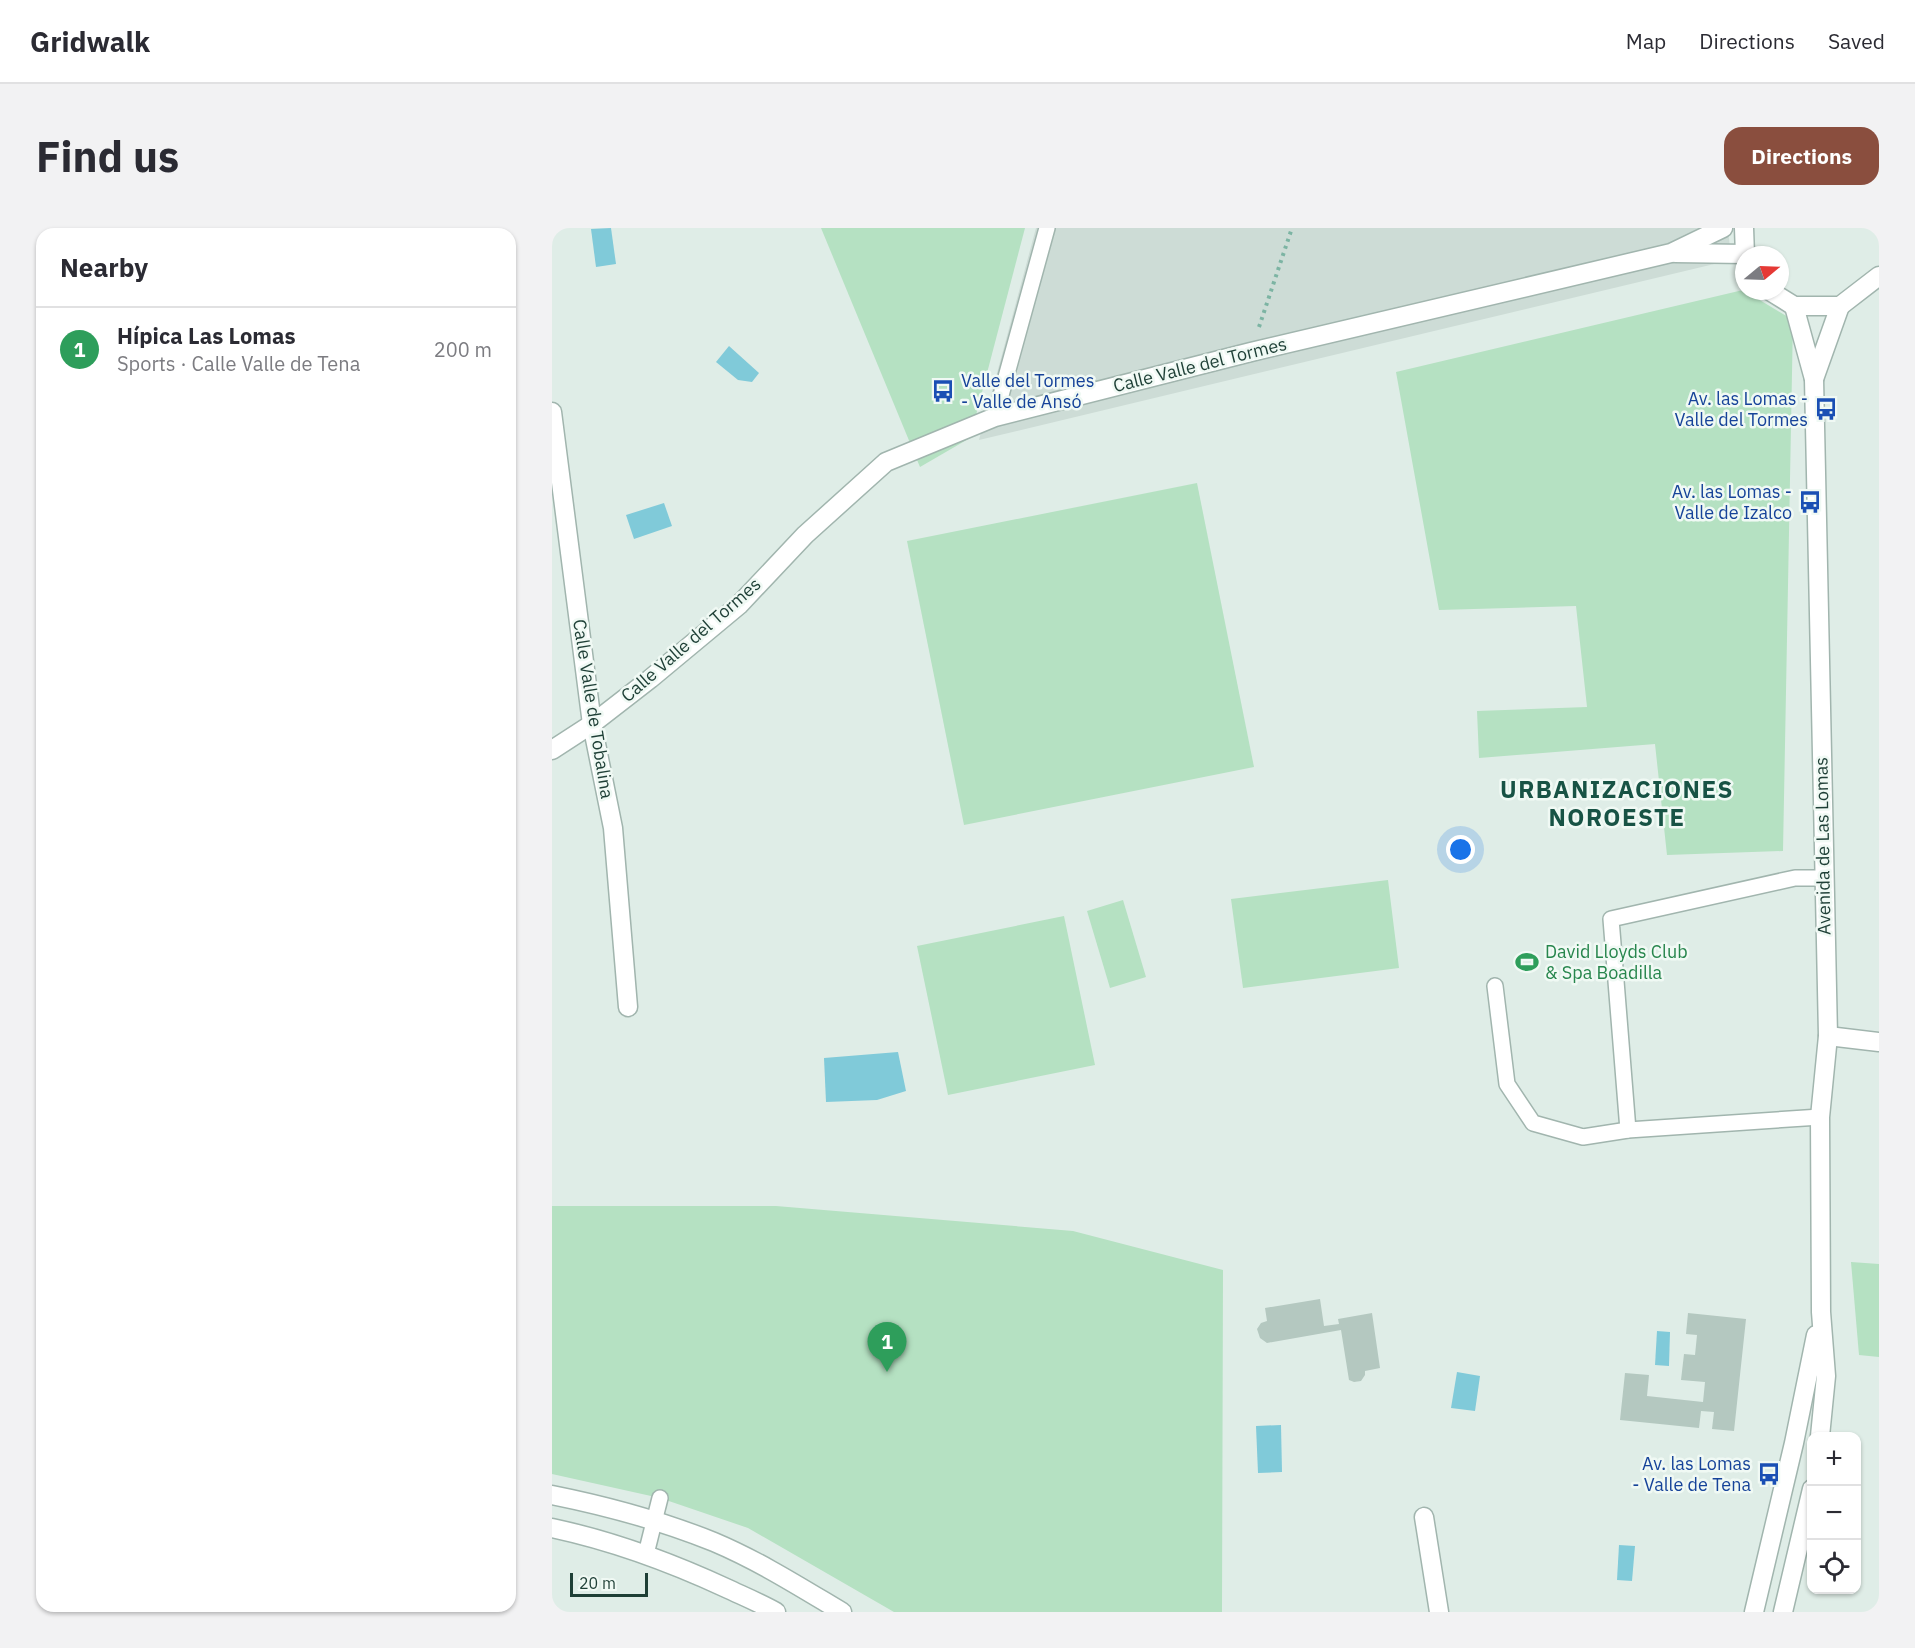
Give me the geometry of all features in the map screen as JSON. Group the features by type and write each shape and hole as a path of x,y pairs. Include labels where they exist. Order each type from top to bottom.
{"street":[{"name":"Calle Valle del Tormes","path":"552,750 592,724 739,605 805,535 886,462 995,417 1251,352 1671,253 1723,228"},
{"path":"1744,228 1745,246"},
{"name":"Calle Valle del Tormes","path":"1671,253 1735,254"},
{"path":"1784,300 1794,306 1840,306 1879,276"},
{"name":"Avenida de Las Lomas","path":"1794,306 1814,379 1828,1036 1820,1117 1821,1312 1826,1376 1820,1432"},
{"name":"Avenida de Las Lomas","path":"1814,379 1840,306"},
{"name":"Calle Valle de Tobalina","path":"552,412 592,724 613,828 628,1007"},
{"path":"1828,1036 1879,1042"},
{"name":"Avenida de Las Lomas","path":"1754,1612 1794,1443 1821,1312"},
{"path":"552,1495 619,1510 714,1543 777,1574 842,1612"},
{"path":"1783,1612 1807,1510"},
{"path":"1424,1517 1439,1612"},
{"path":"552,1528 646,1554 714,1582 776,1612"}],"lane":[{"path":"995,417 1047,228"},
{"path":"1628,1130 1611,919 1795,879 1824,878"},
{"path":"1495,986 1507,1084 1533,1123 1583,1137 1628,1130 1820,1117"},
{"path":"646,1554 660,1498"}],"path":[{"path":"1251,352 1292,228"}],"shaded area":[{"path":"1036,228 1728,228 1731,260 979,440"}],"green space":[{"path":"821,228 1025,228 970,438 920,467"},
{"path":"1735,292 1735,300 1760,300 1793,320 1783,851 1667,855 1655,744 1479,758 1477,711 1587,707 1576,606 1439,610 1396,372"},
{"path":"1197,483 1254,767 964,825 907,541"},
{"path":"1388,880 1399,968 1243,988 1231,899"},
{"path":"1123,900 1146,977 1110,988 1087,911"},
{"path":"1064,916 1095,1065 948,1095 917,946"},
{"path":"552,1206 776,1206 1073,1231 1223,1270 1222,1612 894,1612 748,1528 660,1498 552,1474"},
{"path":"1851,1262 1879,1264 1879,1357 1859,1355"}],"water":[{"path":"611,228 616,264 596,267 591,229"},
{"path":"729,346 759,373 752,382 738,380 716,362"},
{"path":"664,503 672,526 634,539 626,515"},
{"path":"898,1052 906,1091 877,1100 826,1102 824,1058"},
{"path":"1657,1331 1670,1332 1669,1366 1655,1365"},
{"path":"1457,1372 1480,1376 1475,1411 1451,1408"},
{"path":"1281,1425 1282,1472 1258,1473 1256,1426"},
{"path":"1619,1545 1635,1546 1632,1581 1617,1580"}],"building":[{"path":"1320,1299 1324,1326 1339,1324 1338,1319 1372,1313 1380,1368 1365,1371 1361,1381 1349,1380 1341,1330 1267,1343 1260,1338 1257,1329 1261,1323 1267,1321 1265,1308"},
{"path":"1688,1313 1746,1319 1734,1431 1712,1429 1714,1412 1701,1411 1699,1428 1620,1420 1625,1373 1649,1375 1647,1396 1703,1402 1705,1382 1681,1380 1684,1354 1695,1355 1697,1335 1686,1334"}],"place":[{"name":"Valle del Tormes - Valle de Ansó","path":"943,391"},
{"name":"Av. las Lomas - Valle del Tormes","path":"1826,409"},
{"name":"Av. las Lomas - Valle de Izalco","path":"1810,502"},
{"name":"David Lloyds Club & Spa Boadilla","path":"1527,962"},
{"name":"Hípica Las Lomas","path":"887,1372"},
{"name":"Av. las Lomas - Valle de Tena","path":"1769,1474"}],"district":[{"name":"URBANIZACIONES NOROESTE","path":"1617,804"}]}
